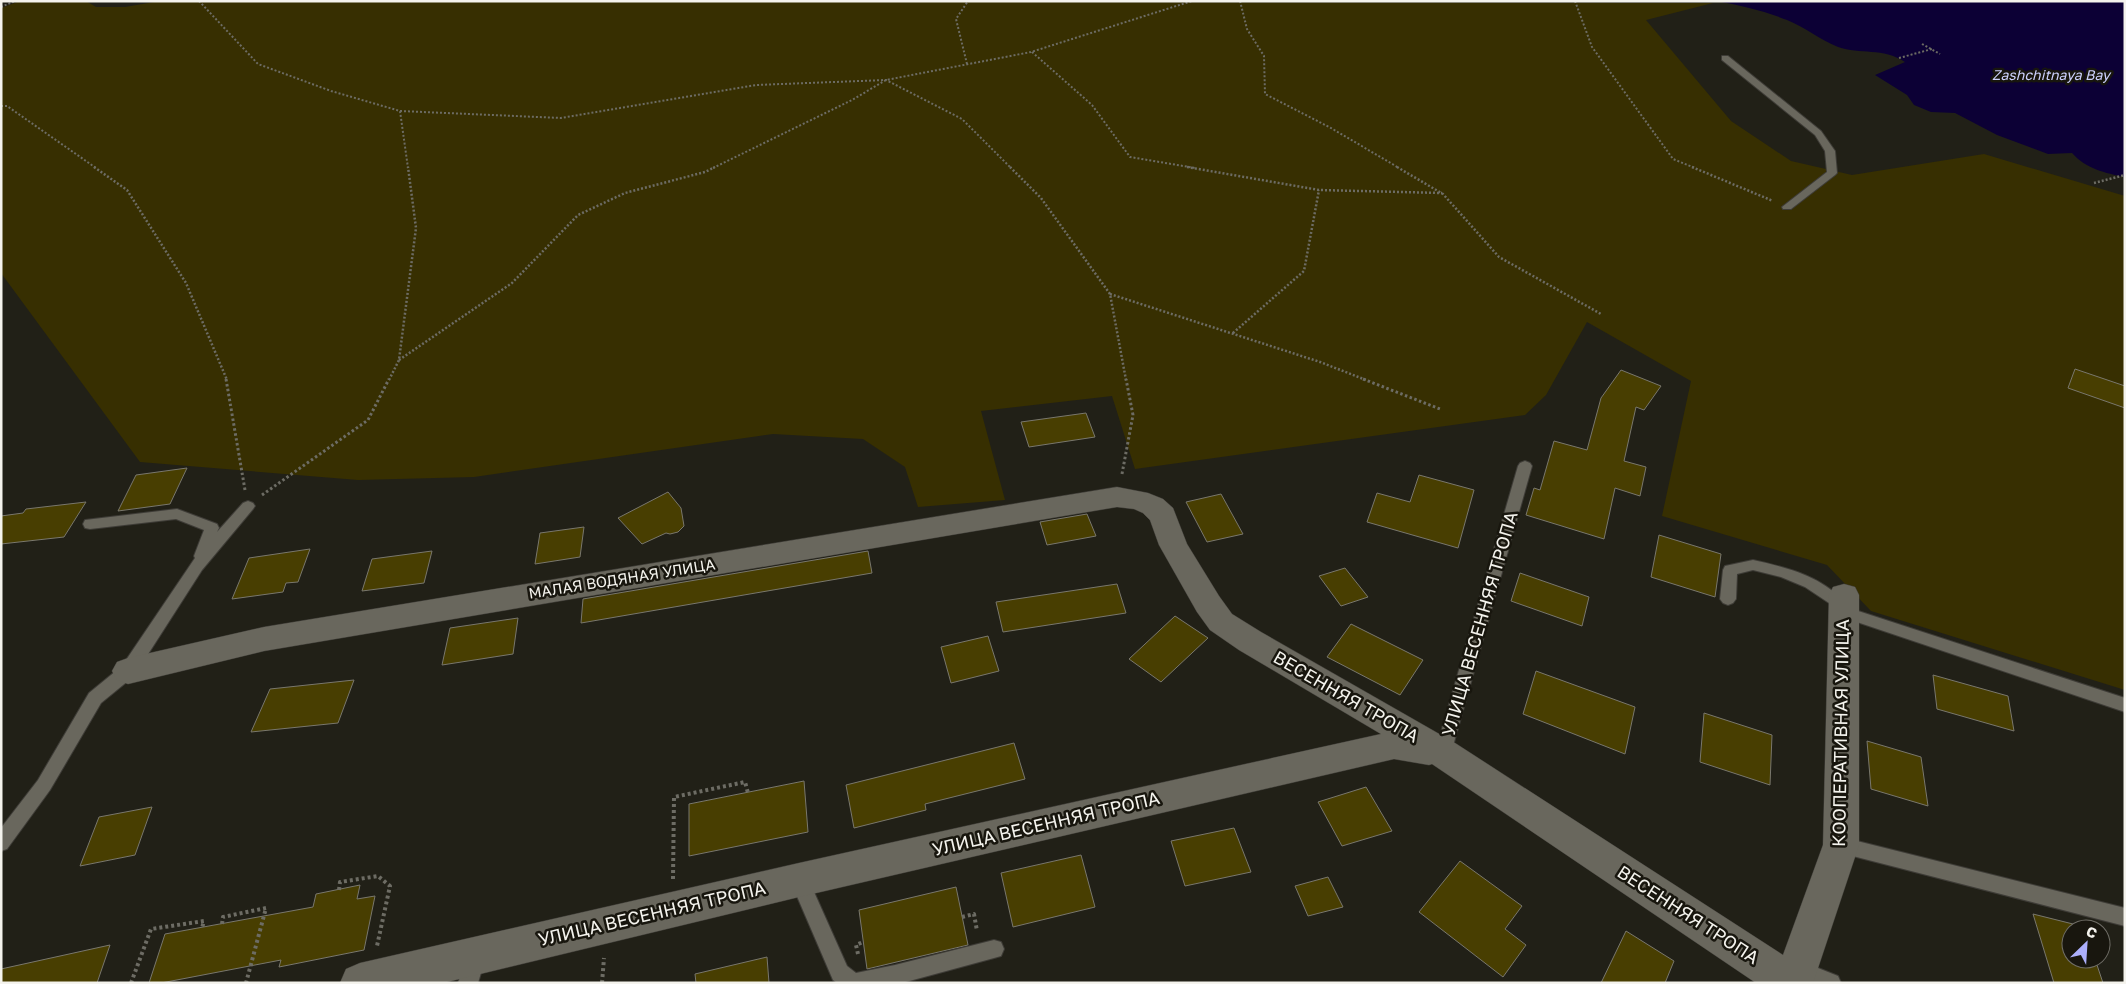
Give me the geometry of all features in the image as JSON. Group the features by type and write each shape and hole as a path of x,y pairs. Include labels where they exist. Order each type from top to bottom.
{"street":[{"name":"МАЛАЯ ВОДЯНАЯ УЛИЦА","path":"128,671 264,639 1118,497"},
{"name":"ВЕСЕННЯЯ ТРОПА","path":"1118,497 1138,500 1153,506 1162,515 1173,545 1208,604 1222,622 1250,641 1443,753 1794,979"},
{"name":"КООПЕРАТИВНАЯ УЛИЦА","path":"1794,979 1842,845 1844,604"},
{"name":"УЛИЦА ВЕСЕННЯЯ ТРОПА","path":"365,982 472,969 673,909 1394,745 1443,753"}],"lane":[{"path":"1725,58 1818,133 1830,151 1832,173 1787,207"},
{"name":"УЛИЦА ВЕСЕННЯЯ ТРОПА","path":"1443,753 1525,466"},
{"path":"1,843 44,785 94,698 128,671 197,566 248,506"},
{"path":"90,524 177,514 212,528 197,566"},
{"path":"1728,599 1730,570 1753,565 1784,572 1810,583 1844,604 2125,705"},
{"path":"1842,845 2125,917"},
{"path":"798,880 840,973 854,983 895,975 994,949"},
{"path":"1794,979 1831,983"}],"path":[{"path":"1,6 15,1"},
{"path":"199,1 258,64 331,91 400,111 561,118 756,85 886,80 1031,52 1192,1"},
{"path":"967,64 956,19 968,1"},
{"path":"1240,1 1247,29 1264,56 1266,94 1330,128 1443,194 1499,257 1601,314"},
{"path":"1575,1 1592,47 1673,159 1787,207"},
{"path":"1922,44 1940,54"},
{"path":"1899,58 1932,49"},
{"path":"1031,52 1092,105 1130,157 1320,190 1443,194"},
{"path":"886,80 962,119 1041,198 1110,294 1133,415 1118,497"},
{"path":"399,360 512,283 578,216 625,193 705,172 852,100 886,80"},
{"path":"1,106 7,106 127,190 186,282 226,376 248,506 368,420 399,360 416,228 400,111"},
{"path":"2094,183 2125,175"},
{"path":"1233,333 1304,271 1320,190"},
{"path":"1110,294 1320,362 1440,409"},
{"path":"673,909 674,797 745,782 748,792"},
{"path":"339,890 340,882 378,876 390,886 365,982"},
{"path":"222,924 223,917 266,908 246,983"},
{"path":"131,983 152,929 204,921 202,928"}],"shaded area":[{"path":"20,1 86,1 96,7 125,7 160,1 1713,3 1646,20 1731,121 1791,161 1852,175 1984,154 2125,196 2125,690 1871,611 1827,565 1662,516 1691,381 1587,322 1546,395 1525,415 1135,469 1112,396 981,411 1005,500 918,507 905,467 863,439 773,434 474,477 358,480 140,462 1,273 1,8"}],"water":[{"name":"Zashchitnaya Bay","path":"1716,1 2125,1 2125,177 2090,167 2072,153 2048,154 1997,135 1955,113 1931,112 1914,105 1907,95 1875,75 1905,62 1897,57 1838,47 1787,20 1734,4"}],"building":[{"path":"2075,369 2125,386 2125,408 2068,388"},
{"path":"1621,370 1661,386 1644,410 1636,407 1624,461 1646,467 1640,496 1615,488 1604,539 1526,515 1534,488 1540,490 1554,441 1587,450 1601,398"},
{"path":"1086,413 1095,437 1029,447 1021,422"},
{"path":"187,468 170,504 118,511 136,475"},
{"path":"1419,475 1474,490 1458,548 1367,522 1377,493 1410,502"},
{"path":"668,492 681,508 684,526 678,532 666,533 642,544 618,518"},
{"path":"1221,494 1243,534 1207,542 1186,502"},
{"path":"86,502 64,537 1,544 1,516 23,513 26,509"},
{"path":"1087,514 1096,536 1047,545 1040,522"},
{"path":"584,527 580,557 535,564 540,533"},
{"path":"1659,535 1721,554 1715,597 1651,577"},
{"path":"310,549 298,582 286,583 283,592 232,599 249,558"},
{"path":"432,551 424,583 362,591 372,559"},
{"path":"868,551 872,573 581,623 583,599"},
{"path":"1345,568 1368,597 1341,606 1319,576"},
{"path":"1520,573 1589,597 1582,626 1511,601"},
{"path":"1117,584 1126,613 1003,632 996,602"},
{"path":"1175,616 1208,638 1161,682 1129,659"},
{"path":"518,618 513,654 442,665 450,628"},
{"path":"1351,624 1423,660 1400,695 1327,657"},
{"path":"988,636 999,671 951,683 941,647"},
{"path":"1536,671 1635,707 1625,754 1523,714"},
{"path":"1933,675 2008,696 2014,731 1937,709"},
{"path":"354,680 338,723 251,732 270,689"},
{"path":"1704,713 1772,735 1770,785 1700,762"},
{"path":"1867,741 1921,757 1928,806 1871,789"},
{"path":"1014,743 1025,779 925,804 926,810 854,828 846,785"},
{"path":"804,781 808,832 689,856 689,804"},
{"path":"1366,787 1392,831 1342,846 1318,802"},
{"path":"152,807 135,855 80,866 99,817"},
{"path":"1234,828 1251,872 1185,886 1171,841"},
{"path":"1081,855 1095,907 1013,927 1001,873"},
{"path":"1460,861 1522,906 1505,929 1526,945 1503,977 1419,912"},
{"path":"1328,877 1343,907 1308,916 1295,886"},
{"path":"360,885 357,899 375,896 364,950 279,967 281,960 161,983 149,983 165,934 313,907 316,894"},
{"path":"956,887 968,945 867,969 859,910"},
{"path":"2033,914 2061,921 2061,969 2098,969 2103,983 2054,983"},
{"path":"1626,931 1674,961 1665,983 1601,983"},
{"path":"110,945 97,983 1,983 1,969"},
{"path":"767,957 769,983 696,983 695,974"}]}
